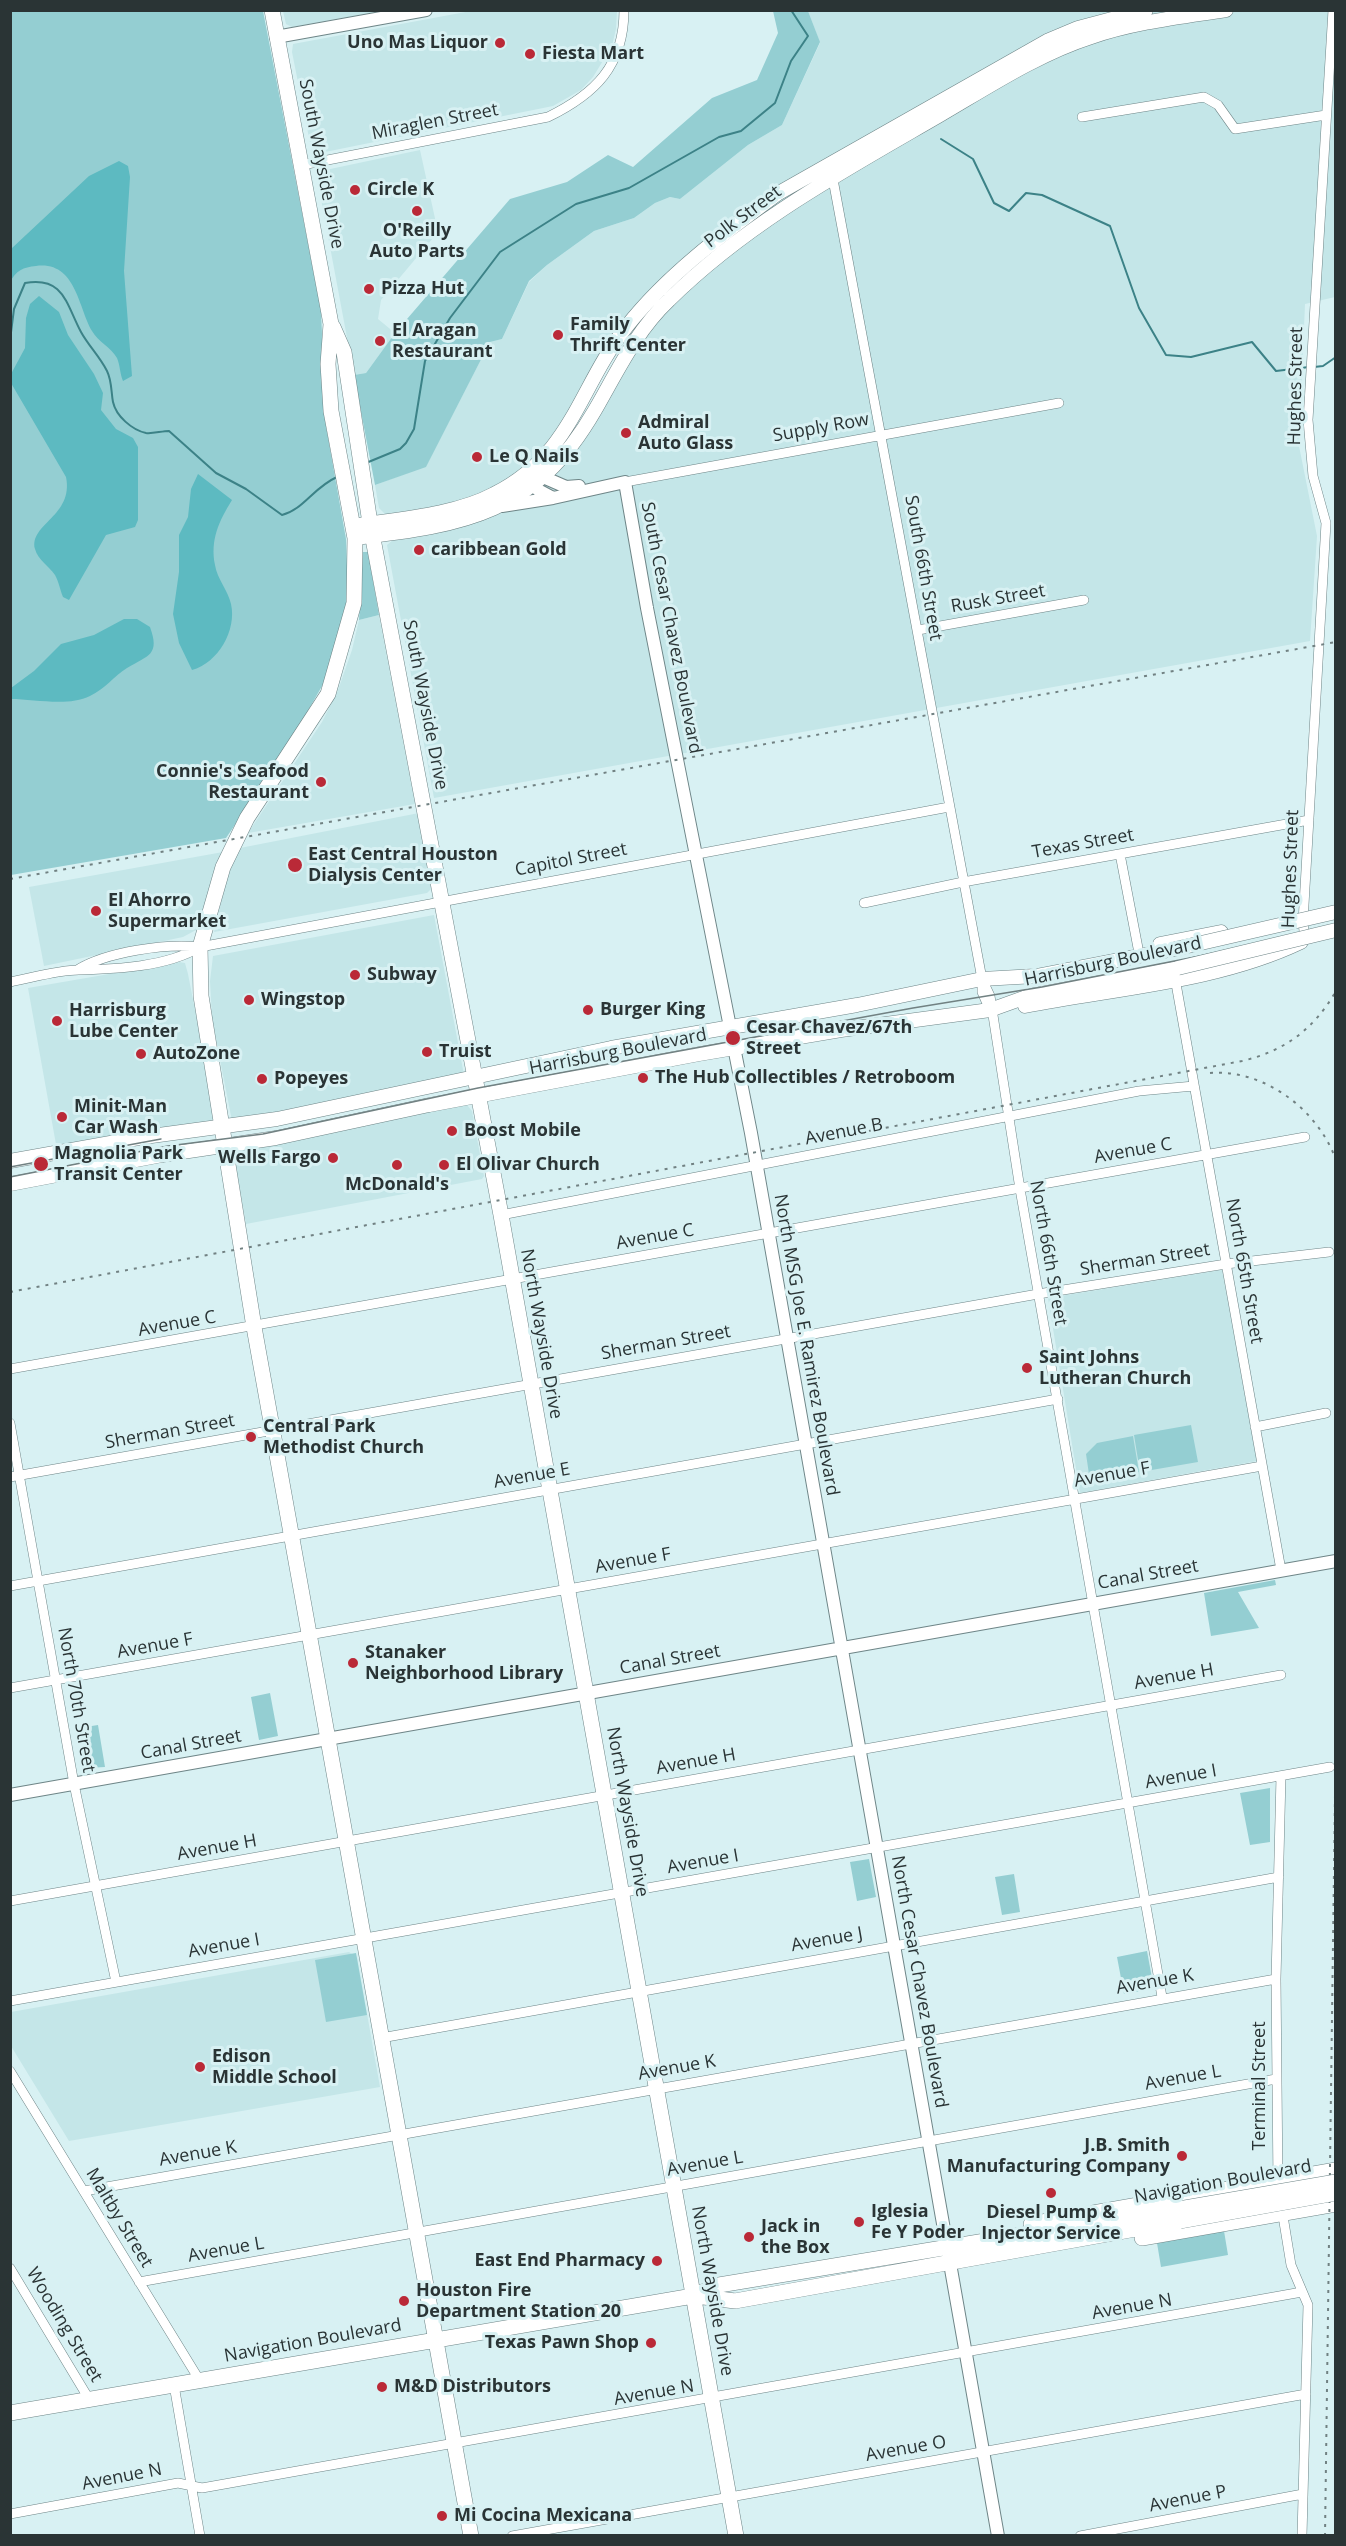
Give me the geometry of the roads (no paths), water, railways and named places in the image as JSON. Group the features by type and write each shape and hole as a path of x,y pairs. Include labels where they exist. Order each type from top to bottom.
{"main road":[{"name":"South Wayside Drive","path":"272,10 331,324 329,388 338,456 354,532 354,603 328,694 247,818 223,867 200,947 201,996 254,1327 434,2340 471,2535"},
{"name":"Polk Street","path":"371,530 482,500 529,472 558,443 570,426 614,347 644,305 675,276 777,194 830,171 1050,47 1078,28 1146,10"},
{"name":"Polk Street","path":"1050,47 1171,15 1226,10"},
{"name":"Polk Street","path":"354,532 452,524 501,506 533,486 579,438 627,354 651,320 681,289 760,223 830,171"},
{"name":"South Wayside Drive","path":"331,324 344,352 371,530 479,1096"},
{"path":"614,347 627,354"},
{"name":"Harrisburg Boulevard","path":"10,1161 144,1137 223,1128 476,1078 611,1048 730,1028 982,979 1036,976 1175,949 1335,912"},
{"path":"1014,976 1042,966 1268,924 1335,918"},
{"path":"1177,973 1257,961 1335,928"},
{"name":"Harrisburg Boulevard","path":"10,1184 162,1155 276,1138 479,1096 735,1048 841,1030 990,1010 1039,994 1177,973 1335,928"},
{"name":"North Wayside Drive","path":"479,1096 736,2535"},
{"path":"1002,2239 1027,2225 1335,2170"},
{"name":"Navigation Boulevard","path":"693,2296 735,2301 990,2257 1335,2182"},
{"name":"Navigation Boulevard","path":"10,2413 693,2296 719,2285 949,2246 1335,2193"},
{"path":"990,2257 1047,2254 1335,2204"}],"street":[{"path":"276,37 426,10"},
{"name":"Miraglen Street","path":"302,165 548,117 572,105 605,76 615,59 621,41 624,10"},
{"name":"Hughes Street","path":"1305,940 1303,922 1326,523 1313,476 1308,420 1333,10"},
{"path":"1082,117 1204,97 1218,105 1235,129 1326,115"},
{"name":"South 66th Street","path":"830,171 882,435 963,882 982,979 988,990 990,1010"},
{"name":"Supply Row","path":"501,506 1059,403"},
{"path":"529,472 533,486 543,495 553,498"},
{"name":"Supply Row","path":"529,472 545,476 566,487 590,488"},
{"name":"South Cesar Chavez Boulevard","path":"626,482 647,608 695,853"},
{"name":"Rusk Street","path":"918,630 1084,600"},
{"name":"Capitol Street","path":"10,982 77,970 95,971 164,961 184,957 200,947 949,807"},
{"name":"Texas Street","path":"864,903 963,882 1309,820"},
{"name":"North MSG Joe E. Ramirez Boulevard","path":"695,853 757,1165 841,1647"},
{"path":"1120,854 1138,948"},
{"name":"North 65th Street","path":"1177,973 1206,1155 1281,1570"},
{"name":"North 66th Street","path":"990,1010 1038,1294 1147,1900 1162,1997"},
{"name":"Avenue B","path":"501,1215 1139,1091 1194,1086"},
{"name":"Avenue C","path":"10,1370 1305,1137"},
{"name":"Sherman Street","path":"15,1476 1038,1294 1226,1264 1329,1252"},
{"name":"Avenue E","path":"10,1586 1058,1399"},
{"path":"1255,1426 1326,1413"},
{"name":"North 70th Street","path":"10,1423 15,1476 39,1581 74,1784 116,1982"},
{"name":"Avenue F","path":"10,1688 1262,1466"},
{"name":"Canal Street","path":"10,1795 841,1647 1335,1562"},
{"name":"North Cesar Chavez Boulevard","path":"841,1647 949,2246 998,2535"},
{"name":"Avenue H","path":"10,1901 1281,1675"},
{"name":"Avenue I","path":"10,2001 1330,1767"},
{"name":"Terminal Street","path":"1281,1776 1276,1979 1277,2180 1292,2265 1308,2305 1302,2535"},
{"name":"Avenue J","path":"381,2038 1279,1877"},
{"name":"Avenue K","path":"84,2192 1162,1997 1276,1979"},
{"name":"Maltby Street","path":"10,2072 200,2381"},
{"name":"Avenue L","path":"140,2282 1276,2079"},
{"name":"Wooding Street","path":"10,2268 89,2399"},
{"name":"Avenue N","path":"10,2514 178,2483 202,2488 711,2400 1302,2292"},
{"path":"174,2385 200,2535"},
{"name":"Avenue O","path":"512,2535 1306,2394"},
{"name":"Avenue P","path":"1080,2535 1303,2494"}],"waterway":[{"path":"366,463 400,449 406,443 414,429 425,361 450,318 500,252 576,204 629,188 719,137 741,131 775,103 791,61 808,36 791,10"},
{"path":"941,139 973,159 994,203 1009,211 1026,193 1042,195 1110,226 1139,308 1166,355 1191,357 1252,342 1276,371 1309,367"},
{"path":"10,340 14,309 25,283 48,284 62,294 84,337 107,371 115,407 130,426 146,433 169,431 216,473 246,489 282,515 296,508 322,486 337,477"},
{"path":"1314,367 1323,366 1336,357"}],"tram line":[{"path":"10,1177 168,1146 263,1134 478,1088 913,1008 1042,987 1200,956 1336,925"},
{"path":"10,1167 161,1139"}],"railway":[{"path":"10,879 1336,642"},
{"path":"10,1292 1242,1061 1272,1051 1297,1037 1318,1017 1336,991"},
{"path":"1210,1073 1250,1078 1287,1096 1303,1109 1316,1125 1328,1142 1336,1160"},
{"path":"1325,2536 1336,1722"}],"place":[{"name":"Uno Mas Liquor","path":"500,43"},
{"name":"Fiesta Mart","path":"530,54"},
{"name":"Circle K","path":"355,190"},
{"name":"O'Reilly Auto Parts","path":"417,211"},
{"name":"Pizza Hut","path":"369,289"},
{"name":"Family Thrift Center","path":"558,335"},
{"name":"El Aragan Restaurant","path":"380,341"},
{"name":"Admiral Auto Glass","path":"626,433"},
{"name":"Le Q Nails","path":"477,457"},
{"name":"caribbean Gold","path":"419,550"},
{"name":"Connie's Seafood Restaurant","path":"321,782"},
{"name":"East Central Houston Dialysis Center","path":"295,865"},
{"name":"El Ahorro Supermarket","path":"96,911"},
{"name":"Subway","path":"355,975"},
{"name":"Wingstop","path":"249,1000"},
{"name":"Burger King","path":"588,1010"},
{"name":"Harrisburg Lube Center","path":"57,1021"},
{"name":"Cesar Chavez/67th Street","path":"733,1038"},
{"name":"Truist","path":"427,1052"},
{"name":"AutoZone","path":"141,1054"},
{"name":"The Hub Collectibles / Retroboom","path":"643,1078"},
{"name":"Popeyes","path":"262,1079"},
{"name":"Minit-Man Car Wash","path":"62,1117"},
{"name":"Boost Mobile","path":"452,1131"},
{"name":"Wells Fargo","path":"333,1158"},
{"name":"Magnolia Park Transit Center","path":"41,1164"},
{"name":"McDonald's","path":"397,1165"},
{"name":"El Olivar Church","path":"444,1165"},
{"name":"Saint Johns Lutheran Church","path":"1027,1368"},
{"name":"Central Park Methodist Church","path":"251,1437"},
{"name":"Stanaker Neighborhood Library","path":"353,1663"},
{"name":"Edison Middle School","path":"200,2067"},
{"name":"J.B. Smith Manufacturing Company","path":"1182,2156"},
{"name":"Diesel Pump & Injector Service","path":"1051,2193"},
{"name":"Iglesia Fe Y Poder","path":"859,2222"},
{"name":"Jack in the Box","path":"749,2237"},
{"name":"East End Pharmacy","path":"657,2261"},
{"name":"Houston Fire Department Station 20","path":"404,2301"},
{"name":"Texas Pawn Shop","path":"651,2343"},
{"name":"M&D Distributors","path":"382,2387"},
{"name":"Mi Cocina Mexicana","path":"442,2516"}]}
